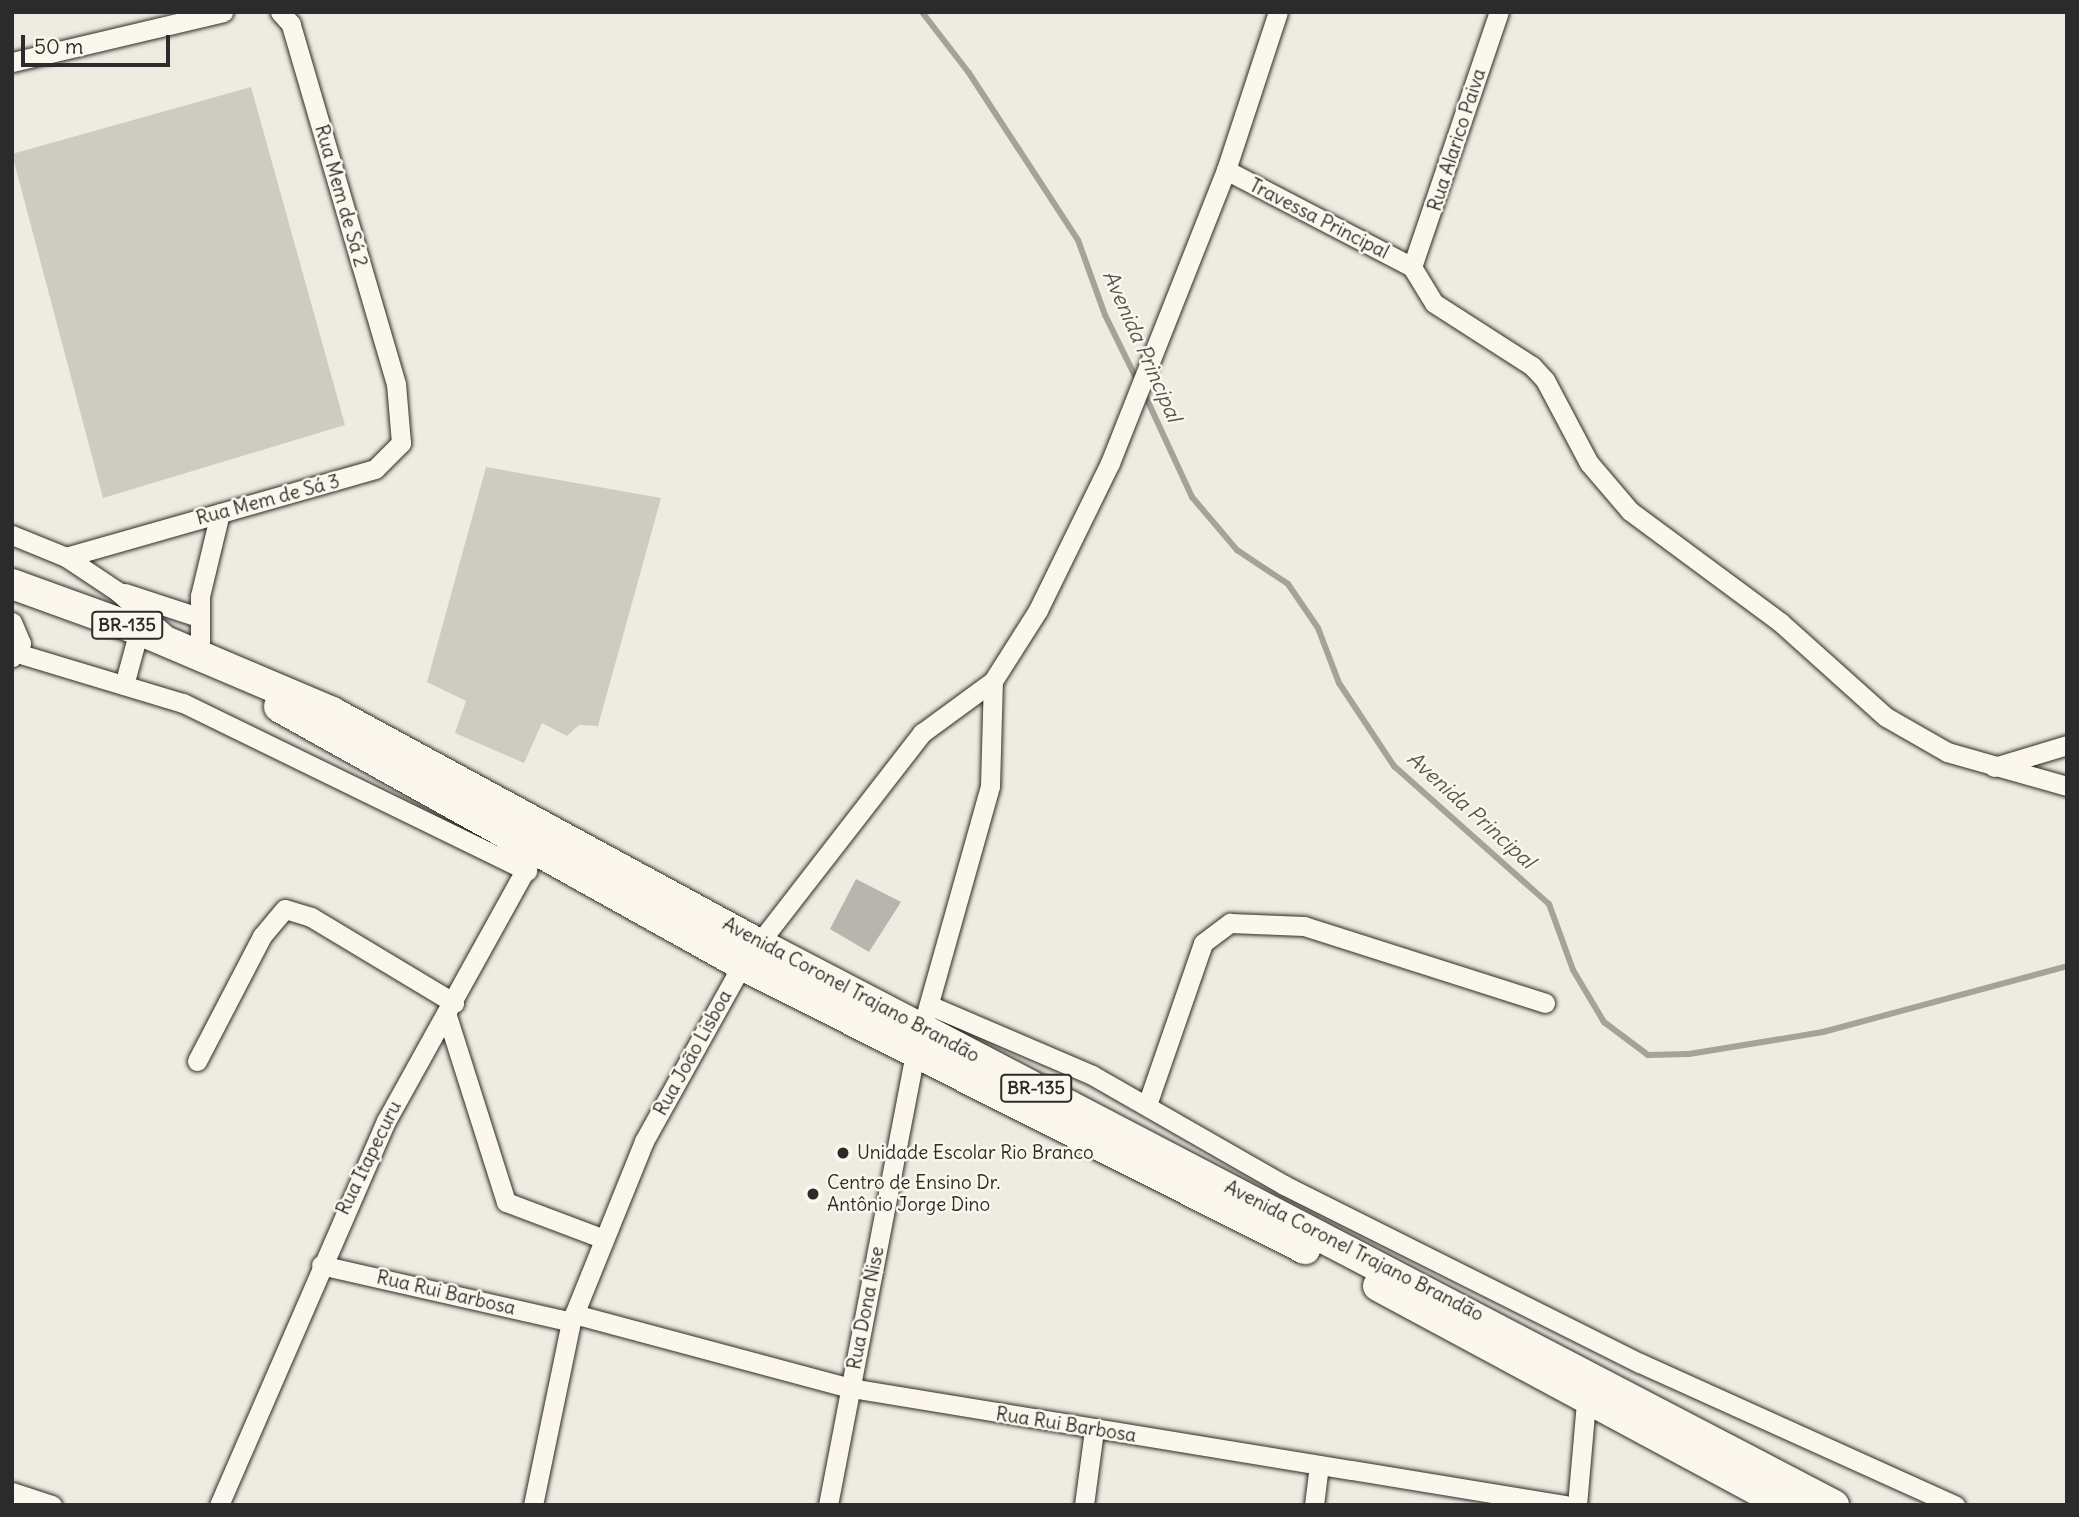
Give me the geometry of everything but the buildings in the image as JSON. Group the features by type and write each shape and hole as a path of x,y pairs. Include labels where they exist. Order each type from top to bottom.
{"main road":[{"name":"Avenida Coronel Trajano Brandão","path":"12,584 139,630 238,673 277,706 537,850 750,954 922,1029 1360,1277 1834,1505"},
{"name":"Avenida Coronel Trajano Brandão","path":"1588,1386 1785,1505"}],"street":[{"path":"12,61 223,12"},
{"name":"Rua Mem de Sá 2","path":"280,12 291,24 396,384"},
{"path":"922,1029 990,786 993,681 1062,564 1135,403 1226,170 1278,12"},
{"name":"Rua Alarico Paiva","path":"1412,267 1499,12"},
{"name":"Travessa Principal","path":"1226,170 1412,267"},
{"path":"1412,267 1434,303 1532,366 1553,392 1590,463 1659,537 1780,622 1886,717 1947,752 1993,768 2067,786"},
{"name":"Rua Mem de Sá 3","path":"66,557 384,463 403,434 396,384"},
{"path":"193,654 220,513"},
{"path":"12,535 66,557 117,591 193,654"},
{"path":"117,591 198,617"},
{"path":"12,622 21,643 15,655 183,703 537,850"},
{"path":"124,685 139,630"},
{"name":"Rua João Lisboa","path":"533,1505 572,1318 644,1141 750,954 922,733 993,681"},
{"path":"1993,768 2067,745"},
{"name":"Rua Itapecuru","path":"219,1505 321,1265 386,1121 537,850"},
{"path":"197,1061 262,936 285,909 311,917 450,1010 506,1202 604,1239"},
{"path":"1147,1105 1203,943 1230,923 1304,926 1545,1003"},
{"name":"Avenida Coronel Trajano Brandão","path":"922,1029 1092,1075 1284,1185 1640,1363 1955,1505"},
{"name":"Rua Dona Nise","path":"828,1505 922,1029"},
{"name":"Rua Rui Barbosa","path":"321,1265 572,1318 851,1388 1094,1430 1565,1505"},
{"path":"1577,1505 1588,1386"},
{"path":"1084,1505 1094,1430"},
{"path":"1314,1505 1319,1465"},
{"path":"12,1492 52,1505"}],"shaded area":[{"path":"251,87 345,425 103,498 12,154"},
{"path":"486,467 661,498 598,726 579,725 567,736 542,723 524,763 455,733 466,701 427,682"}],"waterway":[{"name":"Avenida Principal","path":"922,12 969,73 1078,240 1105,315 1137,380"},
{"name":"Avenida Principal","path":"1144,393 1192,497 1237,550 1288,584 1318,628 1339,683 1394,766 1549,904 1573,970 1604,1022 1648,1055 1689,1054 1823,1032 2067,966"}],"place":[{"name":"Unidade Escolar Rio Branco","path":"843,1153"},
{"name":"Centro de Ensino Dr. Antônio Jorge Dino","path":"813,1194"}]}
